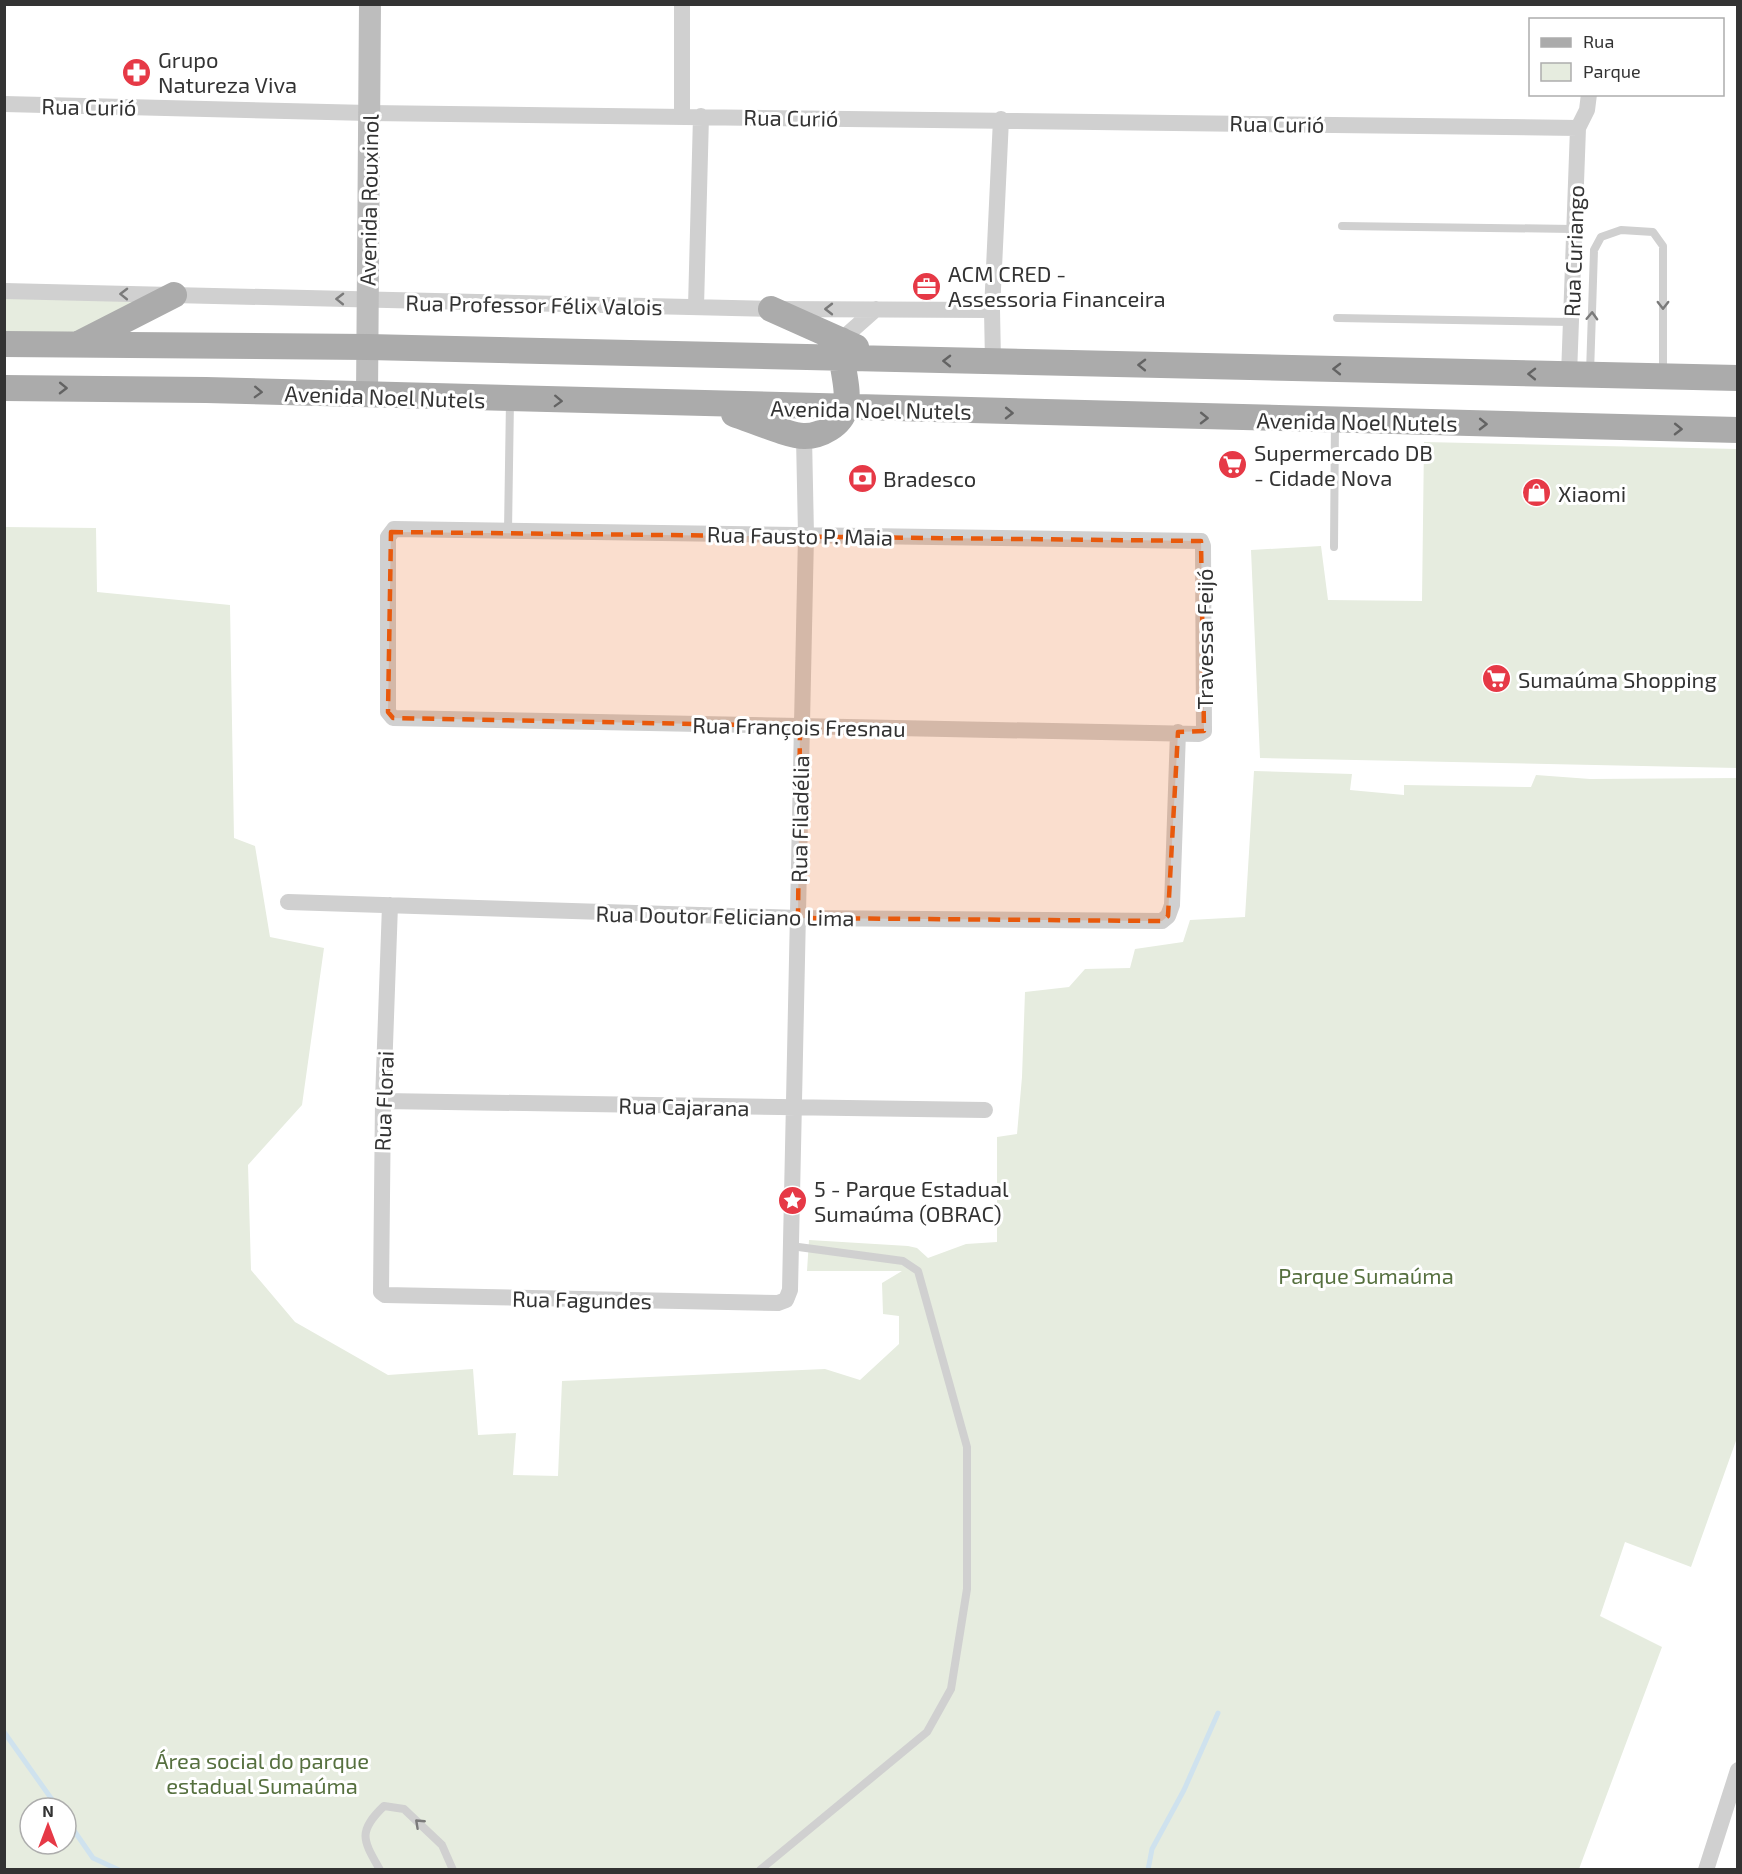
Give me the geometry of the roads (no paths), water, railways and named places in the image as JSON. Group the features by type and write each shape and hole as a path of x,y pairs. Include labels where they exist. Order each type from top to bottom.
{"main road":[{"path":"77,345 174,296"},
{"path":"705,405 804,437 832,427 841,420 845,409 846,383 840,349 771,309"},
{"name":"Avenida Noel Nutels","path":"4,344 840,349 881,359 1737,378"},
{"name":"Avenida Noel Nutels","path":"4,388 1737,430"}],"street":[{"name":"Avenida Rouxinol","path":"367,396 370,4"},
{"path":"682,4 682,116"},
{"name":"Rua Curiango","path":"1580,375 1571,322 1573,229 1578,128 1587,110 1589,96"},
{"name":"Rua Curió","path":"4,104 369,113 1001,119 1578,128"},
{"path":"696,307 701,116"},
{"path":"993,362 992,310 1001,119"},
{"name":"Rua Professor Félix Valois","path":"4,291 771,309 992,310"},
{"path":"840,349 876,309"},
{"name":"Rua Filadélia","path":"778,1303 786,1300 790,1290 800,726 806,535 804,437"},
{"name":"Rua Fausto P. Maia","path":"393,718 388,712 388,537 394,529 1201,541 1203,546"},
{"name":"Travessa Feijó","path":"1203,546 1204,731"},
{"name":"Rua François Fresnau","path":"393,718 1199,734 1204,731"},
{"name":"Rua Doutor Feliciano Lima","path":"288,902 798,918 1162,921 1168,916 1172,905 1178,732"},
{"name":"Rua Florai","path":"385,1295 379,1288 390,905"},
{"name":"Rua Cajarana","path":"383,1101 985,1110"},
{"name":"Rua Fagundes","path":"385,1295 778,1303"},
{"path":"1706,1869 1737,1770"}],"lane":[{"path":"1342,226 1573,229"},
{"path":"1580,375 1594,250 1601,237 1622,230 1653,232 1663,246 1663,377"},
{"path":"1337,318 1571,322"},
{"path":"508,531 510,400"},
{"path":"1334,547 1335,421"},
{"path":"760,1869 927,1732 951,1689 967,1589 967,1447 918,1271 903,1261 791,1246"},
{"path":"380,1869 364,1843 367,1823 384,1806 404,1809 442,1845 453,1869"}],"waterway":[{"path":"1148,1870 1152,1849 1184,1790 1218,1713"},
{"path":"4,1732 49,1796"},
{"path":"78,1836 93,1858 119,1870"}],"place":[{"name":"Grupo Natureza Viva","path":"137,72"},
{"name":"ACM CRED - Assessoria Financeira","path":"927,286"},
{"name":"Supermercado DB - Cidade Nova","path":"1233,465"},
{"name":"Bradesco","path":"862,478"},
{"name":"Xiaomi","path":"1537,493"},
{"name":"Sumaúma Shopping","path":"1497,679"},
{"name":"5 - Parque Estadual Sumaúma (OBRAC)","path":"793,1201"}],"park label":[{"name":"Parque Sumaúma","path":"1366,1275"},
{"name":"Área social do parque estadual Sumaúma","path":"262,1772"}]}
